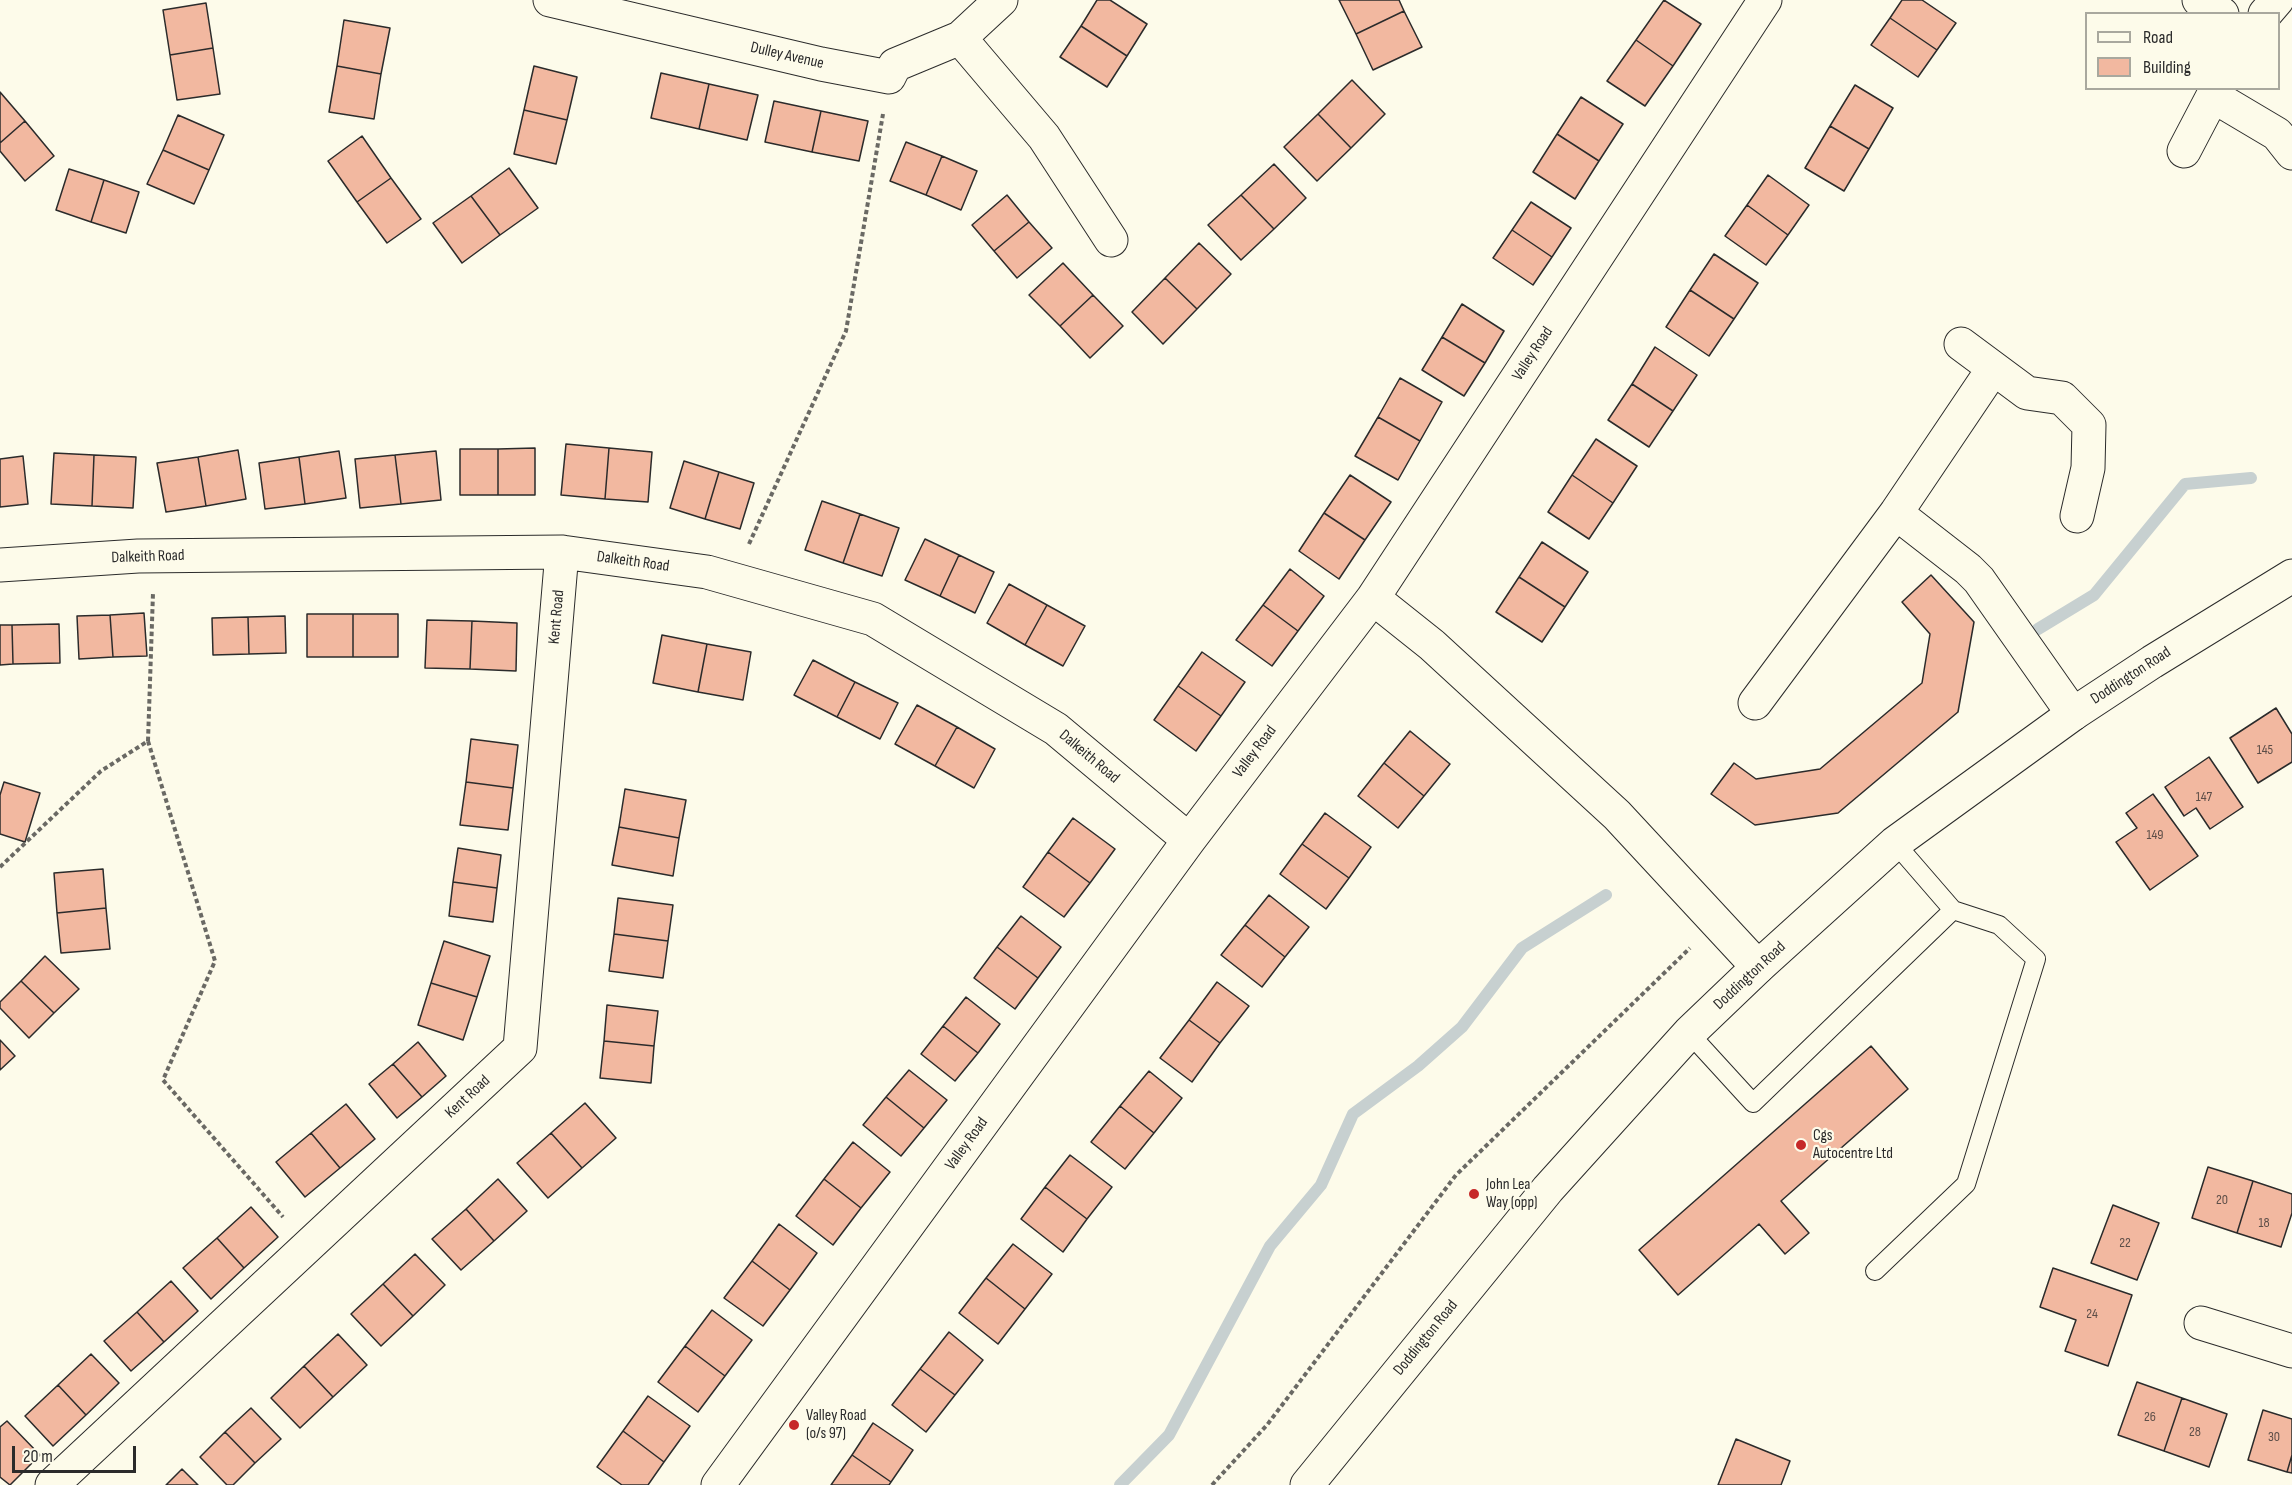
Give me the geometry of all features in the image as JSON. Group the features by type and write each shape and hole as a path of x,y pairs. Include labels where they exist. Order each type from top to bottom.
{"street":[{"name":"Dulley Avenue","path":"550,0 821,64 889,77"},
{"path":"889,77 895,65 960,38 1000,0"},
{"name":"Valley Road","path":"718,1485 1189,840 1372,598 1765,0"},
{"path":"2199,0 2219,12"},
{"path":"2267,12 2277,0"},
{"path":"960,38 1044,137 1112,240"},
{"path":"2184,151 2215,92 2277,134 2292,153"},
{"path":"1961,344 2027,393 2062,398 2089,425 2088,468 2077,516"},
{"path":"1755,703 1896,513 1993,369"},
{"path":"1896,513 1979,580 2073,714"},
{"name":"Dalkeith Road","path":"0,565 154,556 562,552 707,572 873,619 1056,729 1189,840"},
{"name":"Kent Road","path":"52,1485 520,1048 562,552"},
{"name":"Doddington Road","path":"1306,1485 1548,1189 1689,1033 1758,967 1895,843 2073,714 2152,662 2292,576"},
{"path":"1372,598 1432,645 1617,815 1758,967"},
{"path":"2201,1323 2292,1351"}],"lane":[{"path":"1875,1271 1966,1184 2036,959 1999,925 1953,910 1895,843"},
{"path":"1689,1033 1753,1103 1953,910"}],"path":[{"path":"733,580 846,331 889,77"},
{"path":"154,556 148,741 215,961 164,1080 308,1246"},
{"path":"0,867 101,771 148,741"},
{"path":"1212,1485 1267,1425 1456,1175 1717,922"}],"building":[{"path":"1097,0 1110,0 1147,24 1127,56 1081,26"},
{"path":"1339,0 1399,0 1404,11 1356,34"},
{"path":"1664,0 1701,24 1673,66 1636,40"},
{"path":"1902,0 1922,0 1956,23 1937,50 1890,18"},
{"path":"206,3 213,48 170,55 163,10"},
{"path":"1404,11 1422,47 1373,70 1356,34"},
{"path":"1890,18 1937,50 1918,77 1871,45"},
{"path":"344,20 390,28 381,74 337,66"},
{"path":"1081,26 1127,56 1107,87 1060,57"},
{"path":"1636,40 1673,66 1645,106 1607,81"},
{"path":"213,48 220,94 177,100 170,55"},
{"path":"337,66 381,74 374,119 329,112"},
{"path":"534,66 577,77 567,120 524,110"},
{"path":"661,73 709,84 699,129 651,118"},
{"path":"1352,80 1385,114 1351,148 1318,114"},
{"path":"709,84 758,95 747,140 699,129"},
{"path":"1855,85 1893,108 1869,149 1830,126"},
{"path":"0,92 25,121 0,143"},
{"path":"1581,97 1623,124 1599,161 1557,134"},
{"path":"774,101 821,111 812,152 765,142"},
{"path":"524,110 567,120 556,164 514,154"},
{"path":"821,111 868,121 859,161 812,152"},
{"path":"1318,114 1351,148 1317,181 1284,147"},
{"path":"178,115 224,135 209,170 163,150"},
{"path":"25,121 54,156 25,181 0,151 0,143"},
{"path":"1830,126 1869,149 1844,191 1805,168"},
{"path":"1557,134 1599,161 1575,199 1533,172"},
{"path":"362,136 391,178 357,202 328,161"},
{"path":"906,142 942,156 926,195 890,181"},
{"path":"163,150 209,170 194,204 147,184"},
{"path":"942,156 977,171 961,210 926,195"},
{"path":"1274,164 1306,198 1274,229 1241,195"},
{"path":"509,168 538,208 500,235 471,196"},
{"path":"69,169 104,180 91,222 56,210"},
{"path":"1768,175 1809,205 1788,235 1747,205"},
{"path":"391,178 421,219 387,243 357,202"},
{"path":"104,180 139,192 126,233 91,222"},
{"path":"1007,195 1029,222 994,251 972,225"},
{"path":"1241,195 1274,229 1241,260 1208,225"},
{"path":"471,196 500,235 462,263 433,223"},
{"path":"1531,202 1571,228 1552,257 1512,230"},
{"path":"1747,205 1788,235 1766,265 1725,236"},
{"path":"1029,222 1052,248 1017,278 994,251"},
{"path":"1512,230 1552,257 1533,285 1493,258"},
{"path":"1199,243 1231,274 1197,309 1165,278"},
{"path":"1714,254 1758,283 1734,319 1690,290"},
{"path":"1063,263 1093,295 1060,326 1029,295"},
{"path":"1165,278 1197,309 1163,344 1132,312"},
{"path":"1690,290 1734,319 1709,356 1666,327"},
{"path":"1093,295 1123,326 1090,358 1060,326"},
{"path":"1462,304 1504,331 1485,363 1442,337"},
{"path":"1442,337 1485,363 1464,396 1422,370"},
{"path":"1655,347 1697,375 1673,411 1632,384"},
{"path":"1400,378 1442,402 1420,441 1378,417"},
{"path":"1632,384 1673,411 1649,447 1608,420"},
{"path":"1378,417 1420,441 1398,480 1355,456"},
{"path":"1596,439 1637,466 1613,503 1572,475"},
{"path":"566,444 609,448 605,499 561,495"},
{"path":"535,448 535,495 498,495 498,449"},
{"path":"609,448 652,452 648,502 605,499"},
{"path":"460,449 498,449 498,495 460,495"},
{"path":"238,450 246,499 206,506 198,457"},
{"path":"339,451 346,498 305,504 299,457"},
{"path":"436,451 441,500 401,504 395,455"},
{"path":"54,453 94,455 92,506 51,504"},
{"path":"94,455 136,457 133,508 92,506"},
{"path":"395,455 401,504 360,508 355,459"},
{"path":"23,456 28,504 0,507 0,459"},
{"path":"198,457 206,506 166,512 157,463"},
{"path":"299,457 305,504 265,509 259,463"},
{"path":"684,461 719,472 705,519 670,508"},
{"path":"719,472 754,483 740,529 705,519"},
{"path":"1350,475 1391,502 1365,540 1324,513"},
{"path":"1572,475 1613,503 1589,539 1548,512"},
{"path":"822,501 860,514 843,563 805,550"},
{"path":"1324,513 1365,540 1339,579 1299,551"},
{"path":"860,514 899,528 882,576 843,563"},
{"path":"925,539 959,555 940,596 905,580"},
{"path":"1542,542 1588,572 1565,607 1519,577"},
{"path":"959,555 994,572 975,613 940,596"},
{"path":"1290,569 1324,596 1298,631 1263,605"},
{"path":"1931,575 1974,622 1958,712 1838,813 1755,825 1711,794 1734,763 1756,779 1820,769 1922,683 1930,634 1902,602"},
{"path":"1519,577 1565,607 1542,642 1496,612"},
{"path":"1009,584 1047,605 1025,645 987,623"},
{"path":"1047,605 1085,626 1063,666 1025,645"},
{"path":"1263,605 1298,631 1272,666 1236,640"},
{"path":"144,613 147,656 113,657 110,615"},
{"path":"307,614 353,614 353,657 307,657"},
{"path":"353,614 398,614 398,657 353,657"},
{"path":"110,615 113,657 79,659 77,616"},
{"path":"285,616 286,653 249,654 248,617"},
{"path":"248,617 249,654 213,655 212,618"},
{"path":"427,620 472,621 470,669 425,668"},
{"path":"472,621 517,623 516,671 470,669"},
{"path":"59,624 60,663 13,664 12,625"},
{"path":"0,625 12,625 13,664 0,665"},
{"path":"662,635 707,644 698,692 653,683"},
{"path":"707,644 751,652 743,700 698,692"},
{"path":"1202,652 1245,682 1221,716 1178,686"},
{"path":"813,660 855,682 837,717 794,695"},
{"path":"855,682 898,703 880,739 837,717"},
{"path":"1178,686 1221,716 1196,751 1154,720"},
{"path":"917,705 957,727 935,766 895,744"},
{"path":"2276,708 2292,734 2292,762 2258,783 2230,738"},
{"path":"957,727 995,749 974,788 935,766"},
{"path":"1410,731 1450,764 1424,796 1384,763"},
{"path":"471,739 518,745 513,788 466,782"},
{"path":"2209,757 2243,807 2210,829 2196,808 2184,816 2165,787"},
{"path":"1384,763 1424,796 1398,828 1358,796"},
{"path":"4,782 40,793 25,842 0,834 0,795"},
{"path":"466,782 513,788 508,830 460,825"},
{"path":"625,789 686,800 679,838 619,827"},
{"path":"2153,794 2198,856 2150,890 2116,842 2137,828 2126,813"},
{"path":"1325,813 1371,847 1349,878 1302,844"},
{"path":"1073,818 1115,849 1090,883 1048,852"},
{"path":"619,827 679,838 673,876 612,865"},
{"path":"1302,844 1349,878 1326,909 1280,874"},
{"path":"458,848 501,855 497,888 453,882"},
{"path":"1048,852 1090,883 1064,917 1023,887"},
{"path":"103,869 106,908 57,913 54,873"},
{"path":"453,882 497,888 493,922 449,916"},
{"path":"1269,895 1309,927 1285,957 1245,925"},
{"path":"618,898 673,905 668,941 614,934"},
{"path":"106,908 110,949 61,953 57,913"},
{"path":"1021,916 1061,947 1038,978 997,947"},
{"path":"1245,925 1285,957 1262,987 1221,955"},
{"path":"614,934 668,941 663,978 609,971"},
{"path":"444,941 490,956 477,997 431,983"},
{"path":"997,947 1038,978 1015,1009 974,978"},
{"path":"45,956 79,989 54,1013 21,981"},
{"path":"21,981 54,1013 29,1038 0,1008 0,1002"},
{"path":"1217,982 1249,1006 1220,1043 1189,1020"},
{"path":"431,983 477,997 463,1040 418,1025"},
{"path":"966,997 1000,1024 978,1053 943,1026"},
{"path":"607,1005 658,1011 654,1046 604,1041"},
{"path":"1189,1020 1220,1043 1192,1082 1160,1058"},
{"path":"943,1026 978,1053 955,1081 921,1054"},
{"path":"0,1040 15,1056 0,1070"},
{"path":"604,1041 654,1046 651,1083 600,1078"},
{"path":"418,1042 446,1076 422,1097 393,1064"},
{"name":"Cgs Autocentre Ltd","path":"1871,1046 1908,1089 1781,1201 1809,1233 1785,1254 1759,1224 1678,1295 1639,1250"},
{"path":"393,1064 422,1097 397,1118 369,1084"},
{"path":"909,1070 947,1100 924,1128 886,1097"},
{"path":"1149,1071 1182,1098 1154,1133 1120,1106"},
{"path":"886,1097 924,1128 901,1156 863,1125"},
{"path":"585,1103 616,1138 582,1168 551,1133"},
{"path":"346,1104 375,1139 340,1168 311,1133"},
{"path":"1120,1106 1154,1133 1125,1169 1091,1142"},
{"path":"311,1133 340,1168 305,1197 276,1162"},
{"path":"551,1133 582,1168 548,1198 517,1163"},
{"path":"853,1142 890,1172 861,1208 824,1179"},
{"path":"1070,1155 1112,1187 1087,1219 1045,1187"},
{"path":"2208,1167 2253,1181 2237,1233 2192,1218"},
{"path":"498,1179 527,1211 494,1241 466,1209"},
{"path":"824,1179 861,1208 833,1245 796,1216"},
{"path":"2253,1181 2292,1194 2292,1213 2281,1247 2237,1233"},
{"path":"1045,1187 1087,1219 1063,1252 1021,1219"},
{"path":"2113,1205 2159,1223 2137,1280 2091,1263"},
{"path":"251,1207 278,1237 244,1268 217,1238"},
{"path":"466,1209 494,1241 461,1270 432,1239"},
{"path":"779,1224 817,1253 790,1290 752,1261"},
{"path":"217,1238 244,1268 211,1299 183,1268"},
{"path":"1013,1244 1052,1274 1025,1309 986,1278"},
{"path":"415,1254 445,1285 413,1316 383,1284"},
{"path":"752,1261 790,1290 763,1326 724,1298"},
{"path":"2053,1268 2132,1295 2108,1366 2065,1351 2076,1320 2040,1307"},
{"path":"986,1278 1025,1309 998,1344 959,1313"},
{"path":"171,1281 198,1311 164,1342 137,1312"},
{"path":"383,1284 413,1316 381,1346 351,1314"},
{"path":"712,1310 752,1340 725,1376 685,1346"},
{"path":"137,1312 164,1342 131,1371 104,1341"},
{"path":"949,1332 983,1360 955,1395 920,1369"},
{"path":"338,1334 367,1365 333,1397 304,1366"},
{"path":"685,1346 725,1376 698,1412 658,1382"},
{"path":"91,1354 119,1383 86,1415 58,1385"},
{"path":"304,1366 333,1397 300,1428 271,1398"},
{"path":"920,1369 955,1395 926,1432 892,1405"},
{"path":"2137,1382 2182,1398 2164,1451 2118,1435"},
{"path":"58,1385 86,1415 53,1446 25,1416"},
{"path":"648,1396 690,1426 664,1462 623,1431"},
{"path":"2182,1398 2227,1414 2209,1467 2164,1451"},
{"path":"251,1408 281,1439 255,1463 225,1432"},
{"path":"2263,1410 2292,1419 2292,1455 2287,1472 2248,1460"},
{"path":"7,1421 40,1455 10,1485 0,1477 0,1427"},
{"path":"873,1423 913,1450 891,1482 852,1455"},
{"path":"623,1431 664,1462 648,1485 622,1485 597,1467"},
{"path":"225,1432 255,1463 233,1485 227,1485 200,1457"},
{"path":"1736,1439 1790,1461 1781,1485 1718,1485"},
{"path":"852,1455 891,1482 889,1485 831,1485"},
{"path":"2292,1455 2292,1473 2287,1472"},
{"path":"182,1469 198,1485 166,1485"}],"waterway":[{"path":"2038,629 2094,595 2185,484 2251,478"},
{"path":"1120,1485 1169,1435 1270,1246 1321,1185 1353,1114 1418,1066 1462,1027 1522,948 1606,895"}],"place":[{"name":"Cgs Autocentre Ltd","path":"1801,1145"},
{"name":"John Lea Way (opp)","path":"1474,1194"},
{"name":"Valley Road (o/s 97)","path":"794,1425"}]}
